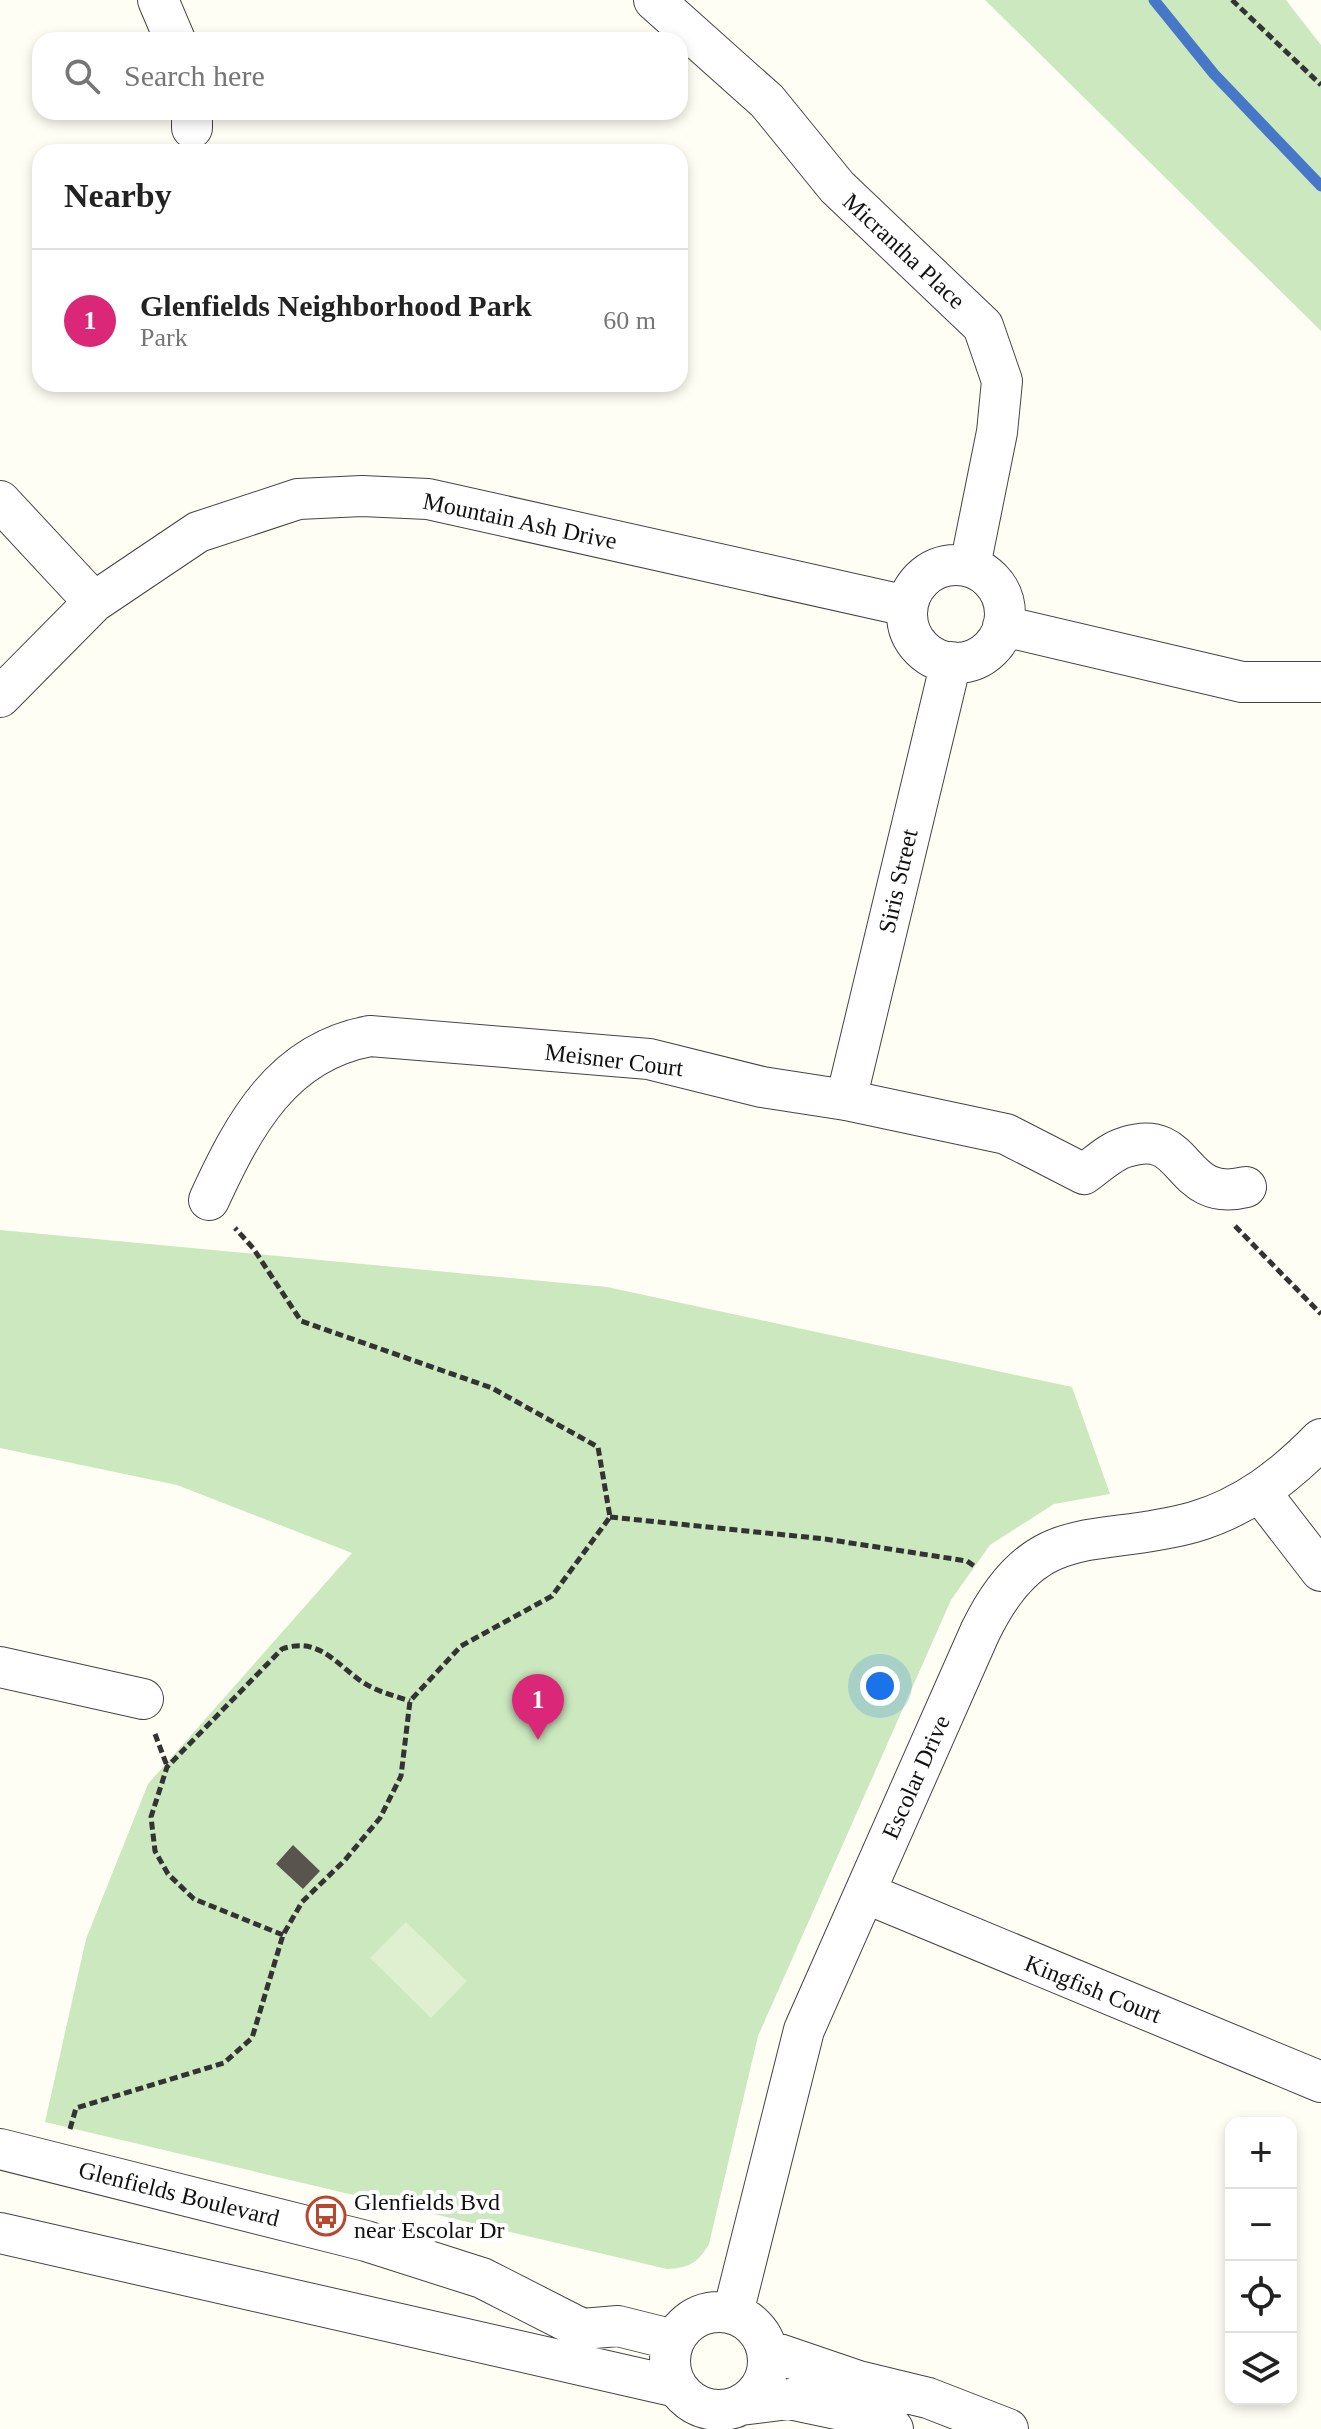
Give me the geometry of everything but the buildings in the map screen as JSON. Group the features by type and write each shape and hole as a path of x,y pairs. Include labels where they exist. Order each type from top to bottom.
{"street":[{"path":"158,0 172,32"},
{"name":"Micrantha Place","path":"654,0 767,101 837,187 983,326 1002,381 997,432 970,566"},
{"name":"Mountain Ash Drive","path":"0,697 94,602 198,532 298,499 362,496 428,499 907,606"},
{"path":"0,501 94,602"},
{"path":"950,565 970,566 987,576 998,590 1005,608 1003,626 984,654 968,661 951,662 931,657 917,644 908,625 907,606 915,586 930,572 950,565"},
{"path":"1003,626 1242,682 1321,682"},
{"name":"Siris Street","path":"846,1100 951,662"},
{"name":"Meisner Court","path":"209,1200 246,1127 285,1077 309,1057 339,1041 370,1036 649,1059 762,1087 846,1100 1006,1134 1084,1174 1123,1147 1142,1143 1171,1151 1206,1188 1230,1191 1246,1187"},
{"name":"Escolar Drive","path":"733,2313 804,2030 980,1632 1004,1587 1029,1565 1060,1547 1087,1538 1191,1523 1239,1504 1260,1492 1321,1439"},
{"path":"1260,1492 1321,1571"},
{"path":"0,1667 143,1699"},
{"name":"Kingfish Court","path":"865,1893 1321,2082"},
{"name":"Glenfields Boulevard","path":"0,2149 366,2241 482,2278 582,2329 618,2326 674,2340"},
{"path":"0,2233 677,2387"},
{"path":"719,2415 756,2395 765,2380 767,2350 749,2321 733,2313 704,2314 689,2321 674,2340 671,2371 677,2387 695,2403 719,2415 789,2399 851,2412 893,2429"},
{"path":"767,2350 858,2381 928,2398 1008,2429"}],"path":[{"path":"1232,0 1321,85"},
{"path":"60,2164 76,2108 224,2063 252,2038 283,1935 302,1902 345,1860 380,1818 401,1776 410,1701 461,1646 552,1596 610,1517 598,1447 492,1388 301,1321 253,1248 209,1200"},
{"path":"1236,1227 1321,1314"},
{"path":"610,1517 825,1539 967,1561 1004,1587"},
{"path":"283,1935 194,1899 168,1874 155,1851 151,1817 167,1767 282,1649 297,1643 317,1647 380,1692 410,1701"}],"green space":[{"path":"985,0 1286,0 1321,45 1321,331"},
{"path":"0,1230 607,1287 1072,1387 1110,1494 1054,1504 990,1545 951,1600 758,2036 709,2244 692,2263 667,2269 45,2122 86,1939 148,1784 352,1553 177,1485 0,1448"},
{"path":"406,1922 467,1981 431,2018 370,1958"}],"waterway":[{"path":"1154,0 1214,74 1321,186"}],"place":[{"name":"Glenfields Neighborhood Park","path":"538,1740"},
{"name":"Glenfields Bvd near Escolar Dr","path":"326,2216"}]}
